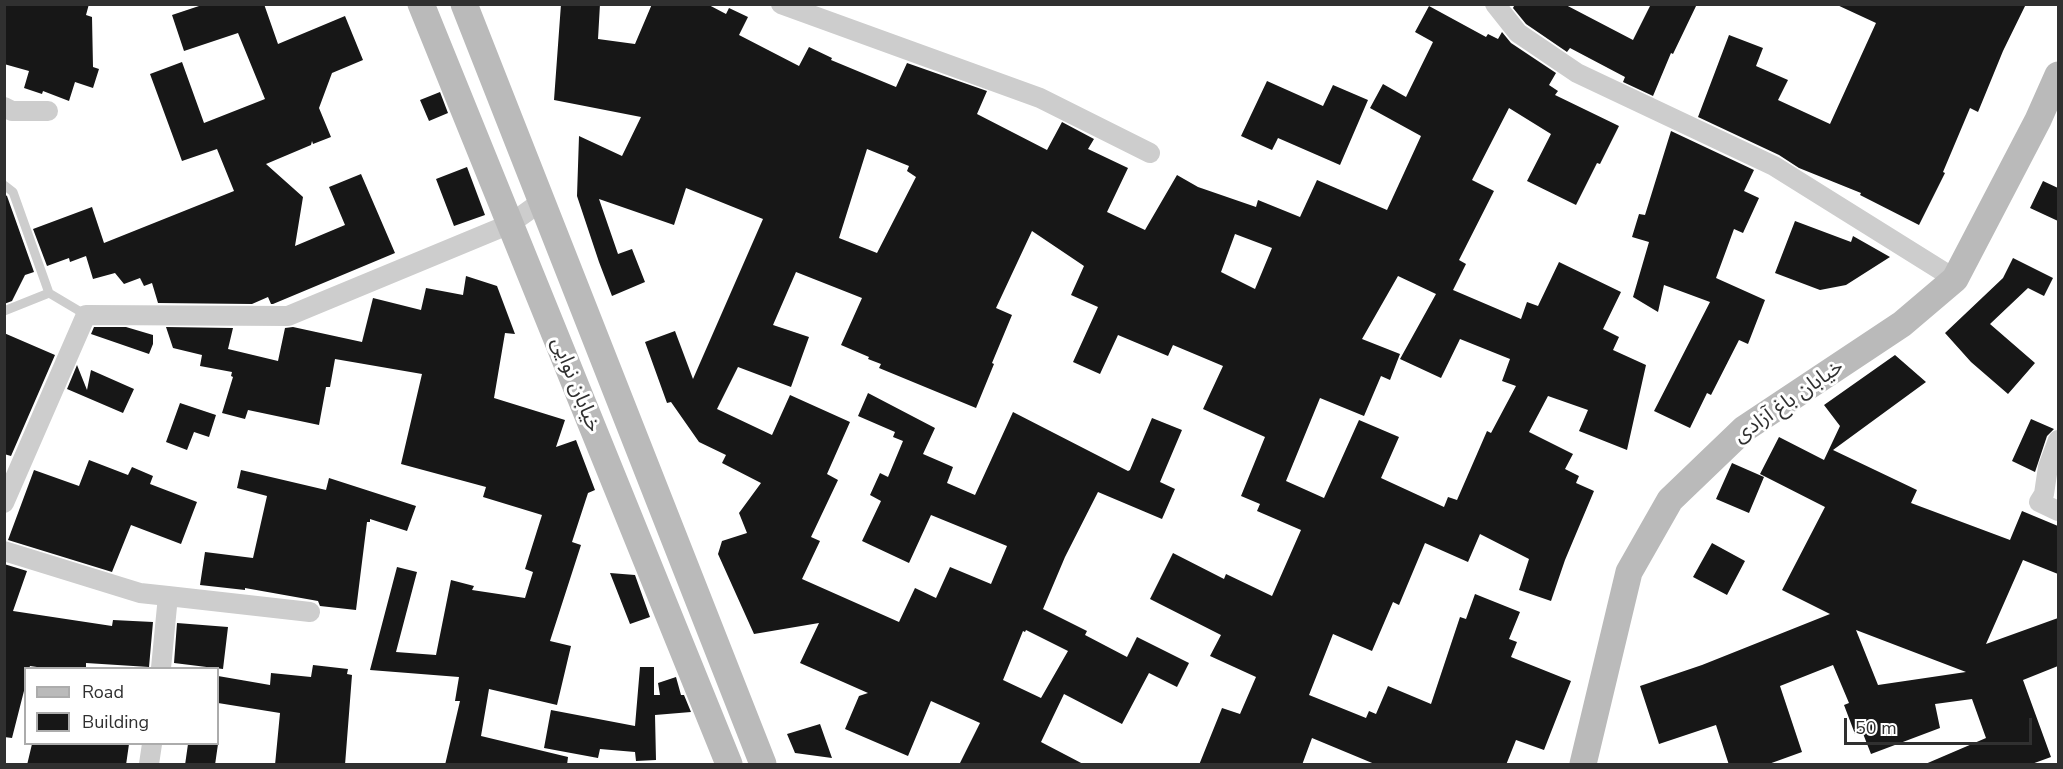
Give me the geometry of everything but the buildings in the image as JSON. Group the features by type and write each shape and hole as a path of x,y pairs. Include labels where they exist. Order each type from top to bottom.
{"street":[{"name":"خیابان نوایی","path":"421,4 729,765"},
{"name":"خیابان نوایی","path":"464,4 763,765"},
{"path":"781,4 1040,98 1150,153"},
{"path":"1495,4 1518,33 1577,73 1774,166 1955,279"},
{"name":"خیابان باغ آزادی","path":"1582,765 1629,572 1670,500 1744,429 1902,324 1955,279 2048,116 2058,75"},
{"path":"4,107 12,111 48,111"},
{"path":"4,503 86,315 288,316 510,224 542,201"},
{"path":"2058,440 2048,467 2044,494 2039,502 2058,511"},
{"path":"4,551 140,592 310,612"},
{"path":"161,667 168,596"},
{"path":"149,765 152,745"}],"lane":[{"path":"4,185 13,192 49,293 86,315"},
{"path":"4,311 49,293"}]}
